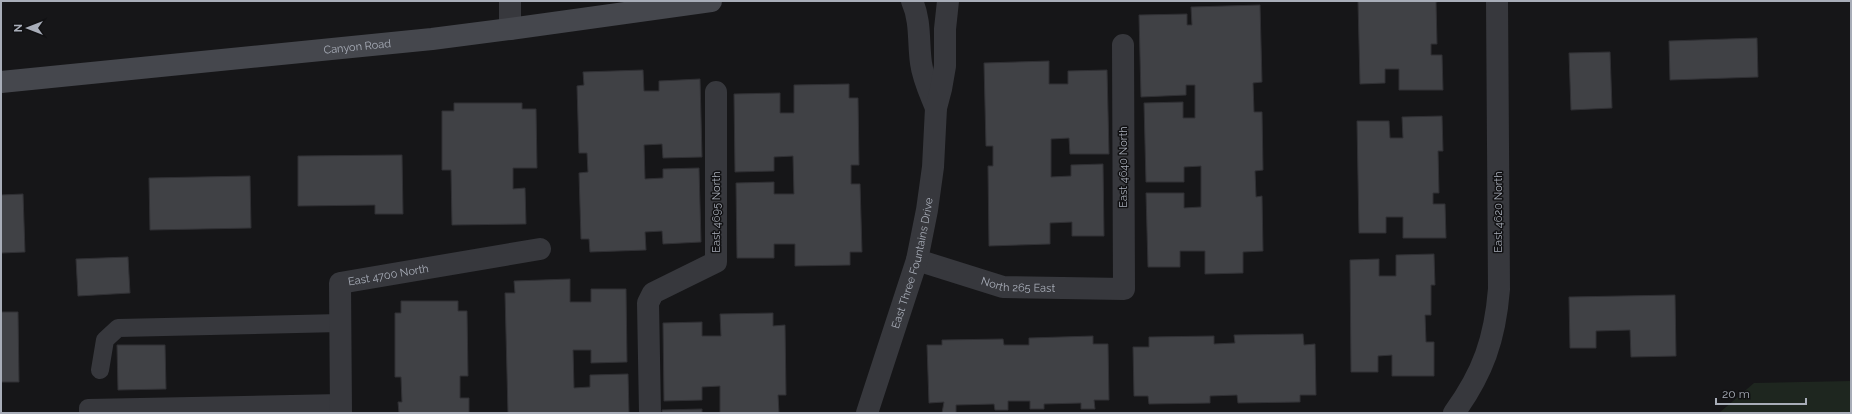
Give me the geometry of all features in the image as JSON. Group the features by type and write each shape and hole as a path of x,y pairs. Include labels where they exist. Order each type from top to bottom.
{"main road":[{"name":"Canyon Road","path":"1,82 510,30 711,1"}],"street":[{"path":"510,1 510,30"},
{"name":"East Three Fountains Drive","path":"912,1 918,19 921,62 925,80 936,108"},
{"name":"East Three Fountains Drive","path":"867,413 917,260 927,210 933,167 936,108 942,89 946,66 945,22 948,1"},
{"name":"East 4620 North","path":"1454,413 1470,392 1482,367 1492,337 1497,315 1499,282 1496,1"},
{"name":"East 4640 North","path":"1123,45 1124,289"},
{"name":"East 4695 North","path":"650,413 648,303 653,293 716,262 716,92"},
{"name":"East 4700 North","path":"341,408 340,282 540,249"},
{"name":"North 265 East","path":"917,260 1003,287 1124,289"}],"lane":[{"path":"100,370 105,340 118,328 340,323"},
{"path":"88,413 88,408 341,408"}],"shaded area":[{"path":"1851,381 1851,413 1719,413 1754,383"}],"building":[{"path":"1358,1 1441,1 1436,2 1437,44 1431,44 1431,55 1442,55 1443,90 1399,90 1399,69 1385,69 1385,83 1360,84"},
{"path":"1260,5 1262,82 1253,83 1254,112 1262,112 1263,170 1255,171 1256,197 1262,196 1263,251 1243,252 1243,273 1205,274 1205,251 1180,251 1180,267 1148,267 1146,193 1184,193 1184,208 1201,207 1201,166 1184,167 1184,182 1146,182 1144,103 1183,102 1183,118 1195,118 1195,85 1186,85 1186,95 1141,97 1139,15 1187,14 1187,25 1192,25 1191,7"},
{"path":"1757,38 1758,77 1670,80 1669,41"},
{"path":"1610,52 1612,108 1571,110 1569,53"},
{"path":"1049,61 1049,84 1068,84 1068,71 1107,70 1109,154 1070,154 1069,138 1051,139 1051,177 1071,176 1071,165 1103,164 1104,236 1072,236 1072,222 1050,223 1050,244 989,246 988,166 993,166 993,146 986,146 984,63"},
{"path":"643,70 644,91 659,91 659,81 700,79 702,157 663,158 662,144 644,145 645,179 663,178 663,169 699,168 701,242 663,244 662,231 645,232 646,250 590,252 589,239 581,239 579,173 588,172 587,153 579,153 577,86 584,85 583,72"},
{"path":"849,84 849,98 858,98 859,165 851,165 851,184 860,184 862,252 850,252 850,265 795,266 795,244 774,244 774,258 737,258 736,183 774,182 774,194 794,194 793,156 774,157 774,171 735,172 734,94 780,93 780,113 794,113 794,85"},
{"path":"454,103 522,103 522,109 536,109 537,168 513,168 513,189 525,188 526,224 452,225 451,170 442,170 442,111 454,111"},
{"path":"1442,116 1443,151 1438,151 1439,193 1433,193 1433,204 1445,204 1446,238 1403,238 1403,217 1386,217 1386,233 1359,233 1357,121 1389,121 1390,138 1403,138 1402,117"},
{"path":"402,155 403,214 375,214 375,205 298,206 298,156"},
{"path":"250,176 251,228 150,230 149,178"},
{"path":"23,194 25,252 1,253 1,195"},
{"path":"1434,254 1435,285 1431,285 1431,315 1425,315 1426,342 1434,342 1434,376 1392,376 1392,355 1378,356 1378,372 1351,372 1350,260 1379,259 1379,276 1396,276 1396,255"},
{"path":"128,257 130,293 78,296 76,259"},
{"path":"570,279 570,302 591,302 591,289 626,289 627,362 591,363 591,350 573,350 574,388 590,387 590,375 628,374 629,413 508,413 505,293 515,293 514,281"},
{"path":"1675,295 1676,356 1631,357 1630,330 1596,331 1596,348 1570,348 1569,297"},
{"path":"401,301 458,301 458,311 467,311 468,376 460,376 460,398 469,398 469,413 399,413 398,402 402,402 401,377 395,377 395,313 401,313"},
{"path":"1,312 18,312 19,382 1,382"},
{"path":"773,313 773,326 785,325 786,395 778,395 779,413 720,413 720,386 702,387 702,400 664,401 663,323 702,322 702,336 721,336 720,314"},
{"path":"1303,334 1304,345 1315,344 1316,395 1300,395 1300,402 1238,403 1237,395 1210,396 1210,403 1149,404 1148,396 1134,396 1133,347 1149,347 1149,337 1214,336 1214,344 1235,343 1234,335"},
{"path":"1093,336 1093,344 1108,344 1109,400 1094,400 1095,409 1081,409 1081,403 1044,404 1044,409 1030,409 1030,401 1008,401 1008,410 995,410 994,404 956,405 956,413 942,413 944,402 929,403 927,345 942,345 942,340 1003,339 1004,345 1029,345 1029,338"},
{"path":"117,345 165,345 166,389 118,390"},
{"path":"702,409 702,413 662,413 662,410"}]}
